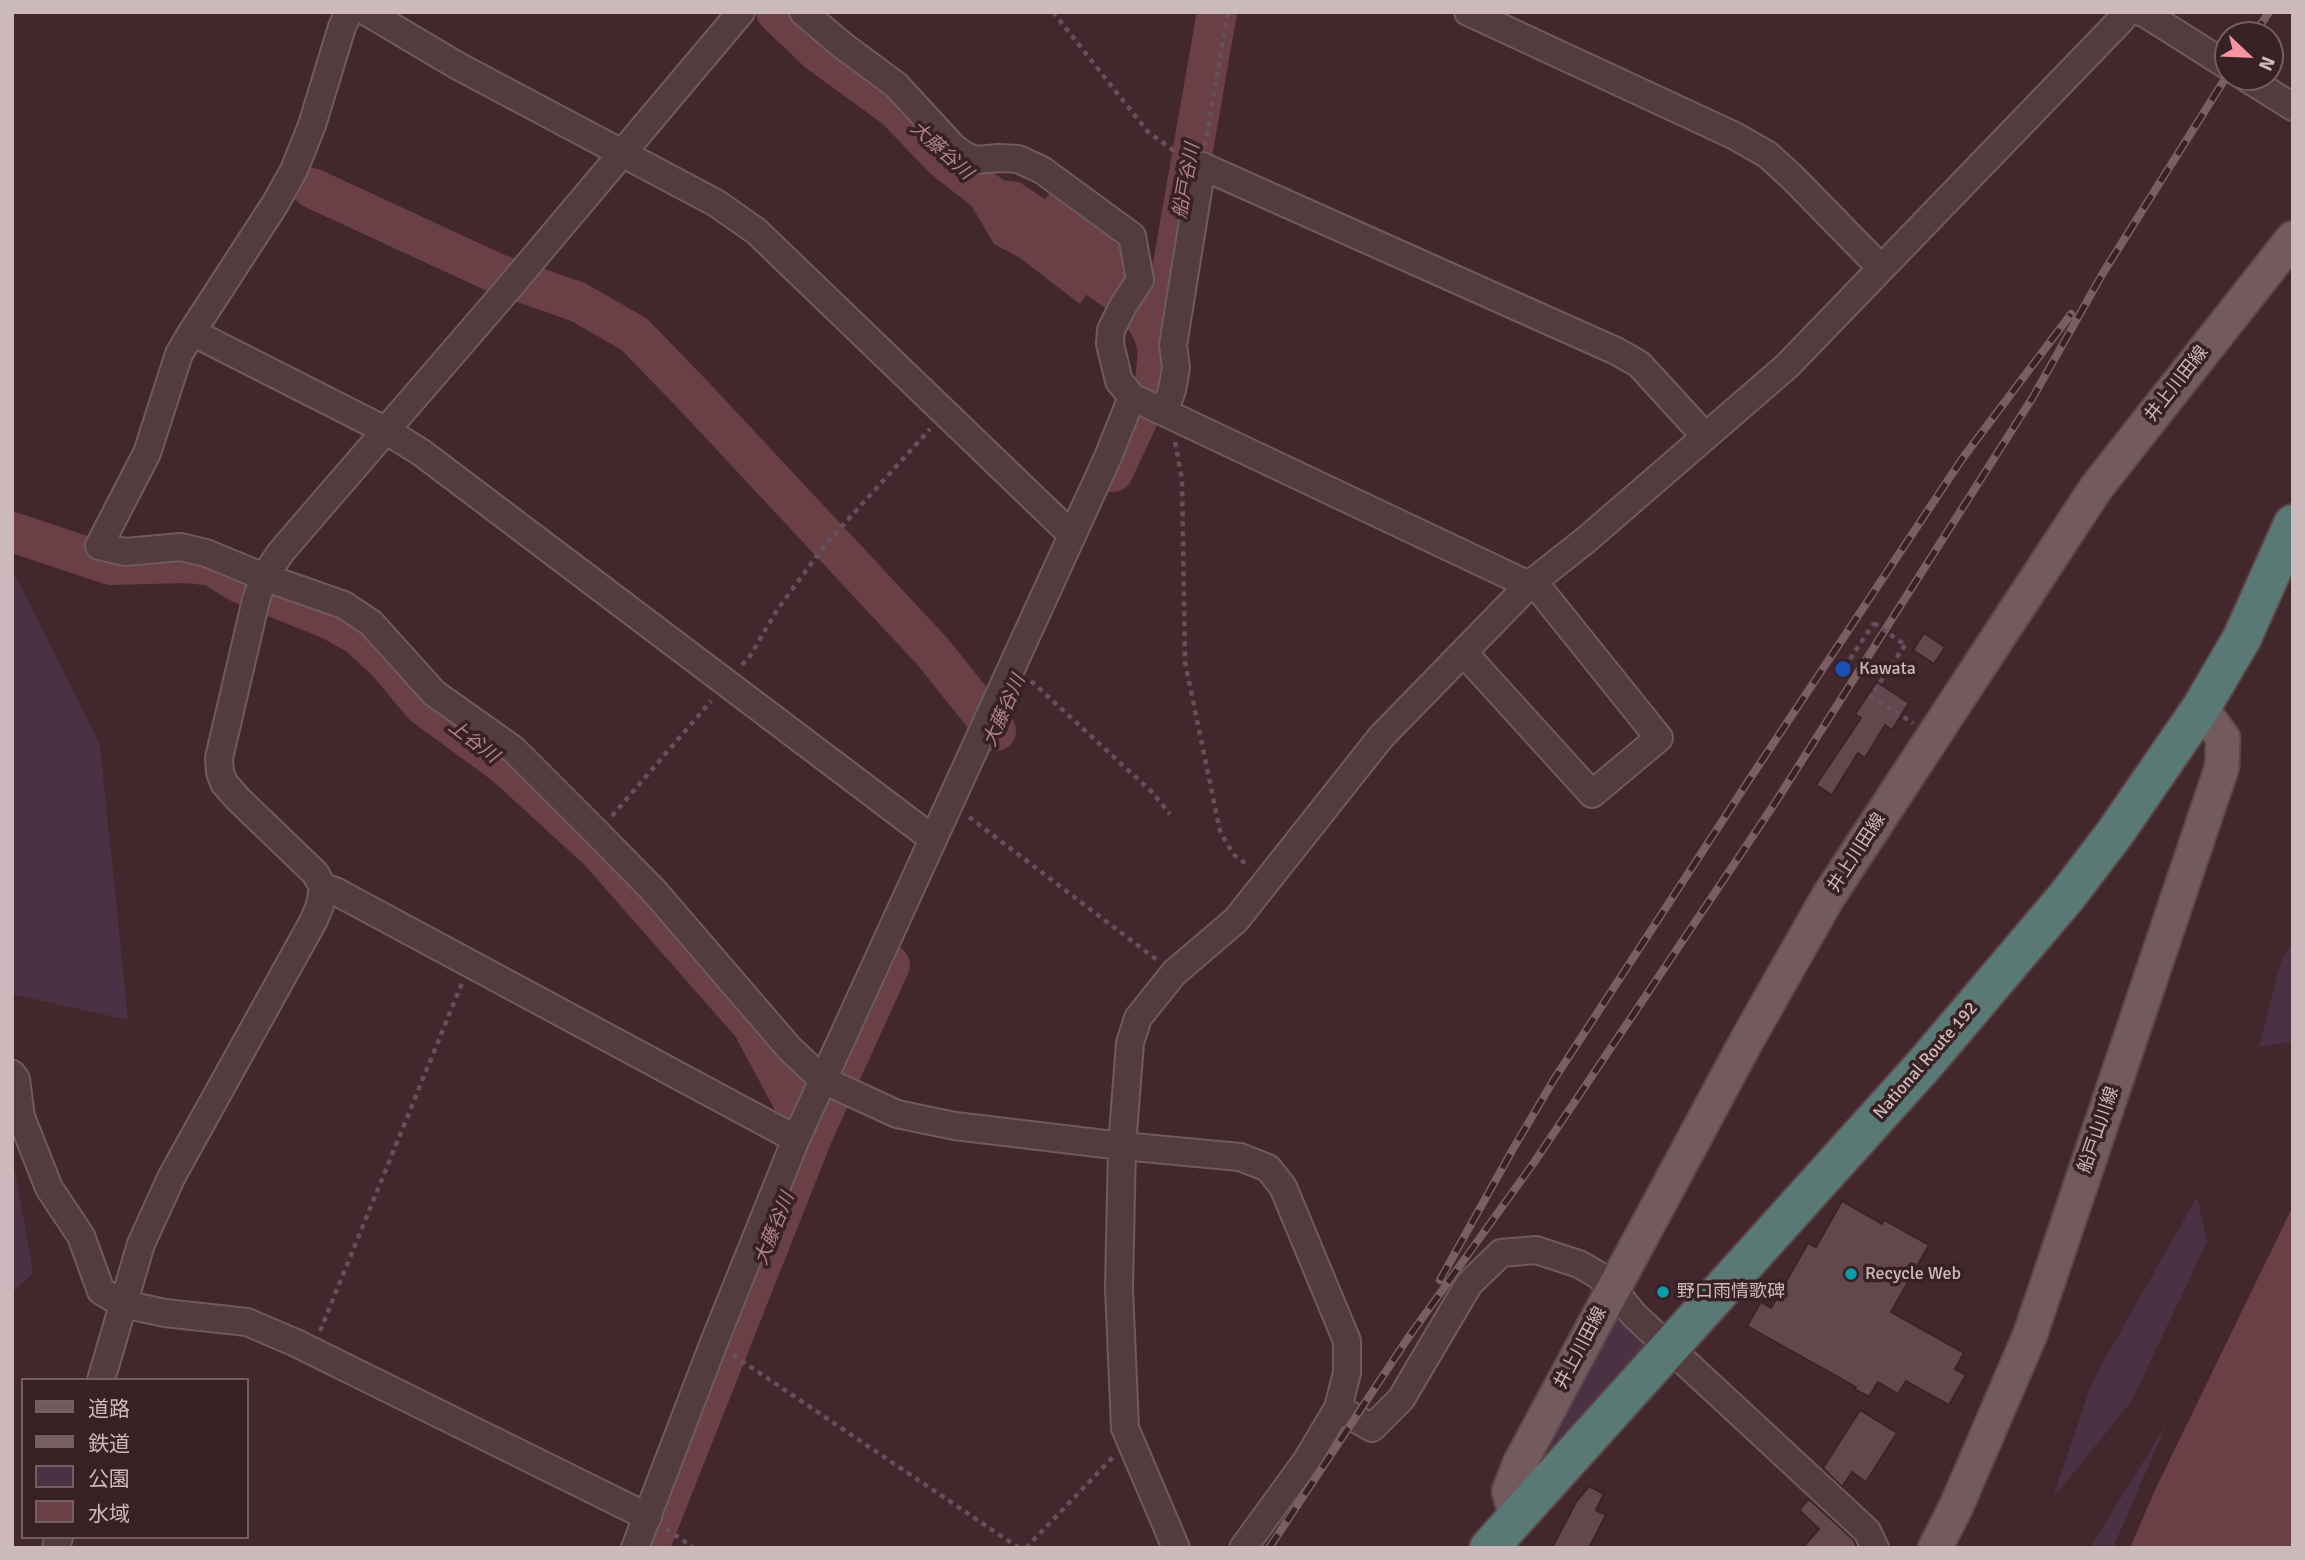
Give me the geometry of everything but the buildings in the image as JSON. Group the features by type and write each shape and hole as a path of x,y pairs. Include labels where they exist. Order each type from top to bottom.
{"highway":[{"name":"National Route 192","path":"1489,1548 1924,1065 2067,896 2115,833 2201,708 2242,638 2293,524"}],"main road":[{"name":"井上川田線","path":"1516,1517 1509,1491 1520,1463 1747,1040 1828,897 2096,488 2293,238"},
{"name":"船戸山川線","path":"1935,1548 1956,1507 2030,1335 2222,767 2223,738 2201,708"}],"street":[{"path":"349,12 312,125 294,170 179,354 147,453 99,546 125,552 181,547 206,553 261,587 344,605 370,623 434,693 513,749 654,891 790,1049 832,1083 898,1114 955,1126 1240,1157 1268,1168 1283,1187 1347,1341 1347,1373 1338,1408 1307,1460 1243,1548"},
{"path":"367,12 458,65 716,203 756,231 1072,535"},
{"path":"102,1378 141,1244 172,1176 320,905 323,887 315,873 224,783 220,772 219,758 261,587 281,552 516,280 741,12"},
{"path":"803,12 842,46 896,85 954,148 964,155 975,160 1018,159 1042,170 1132,236 1140,280 1111,330 1110,344 1119,381 1147,404 1531,583 1658,738 1592,794 1464,653"},
{"path":"1468,12 1722,130 1768,155 1881,268"},
{"path":"1175,1548 1125,1428 1119,1288 1122,1146 1130,1043 1138,1018 1174,973 1236,920 1381,737 1531,583 1587,539 1787,366 2121,20 2139,13 2214,58"},
{"path":"2267,91 2293,107"},
{"path":"635,1548 655,1521 713,1345 802,1126 832,1083 933,839 1108,457 1147,404 1172,390 1176,369 1173,345 1194,163 1616,351 1639,364 1705,436"},
{"path":"191,332 387,431 422,453 933,839"},
{"path":"323,887 470,964 802,1126"},
{"path":"12,1074 16,1079 21,1117 49,1188 82,1236 101,1291 123,1304 165,1313 247,1322 312,1351 655,1521"},
{"path":"1338,1408 1371,1428 1401,1399 1469,1284 1501,1252 1536,1250 1579,1264 1598,1275 1634,1315 1867,1531 1875,1548"}],"path":[{"path":"1053,12 1148,132 1178,156 1194,163 1228,12"},
{"path":"1147,404 1177,446 1182,479 1185,662 1220,831 1233,853 1268,882"},
{"path":"825,545 945,413"},
{"path":"1850,659 1874,623 1905,645 1871,696 1934,736"},
{"path":"1029,680 1152,792 1170,814"},
{"path":"964,814 975,819 1174,973"},
{"path":"312,1351 470,964"},
{"path":"735,1356 1020,1548"},
{"path":"1026,1548 1130,1438"},
{"path":"655,1521 694,1548"}],"green space":[{"path":"12,569 100,745 128,1020 12,994"},
{"path":"2293,941 2293,1042 2259,1047 2281,962"},
{"path":"12,1169 15,1170 33,1273 12,1293"},
{"path":"2197,1197 2207,1242 2131,1402 2053,1498 2092,1382"},
{"path":"1619,1305 1656,1341 1556,1456 1545,1443"},
{"path":"2167,1423 2113,1548 2090,1548"}],"water":[{"path":"993,175 1002,180 1019,182 1045,199 1051,192 1120,243 1124,267 1104,297 1086,295 1080,304 1020,258 994,244 972,207"},
{"path":"2293,1206 2293,1548 2130,1548 2155,1490"}],"waterway":[{"name":"大藤谷川","path":"776,12 818,52 895,108 944,159 1091,274 1138,306 1153,332 1158,350 1155,383 1113,472"},
{"name":"船戸谷川","path":"1158,350 1217,12"},
{"name":"上谷川","path":"312,188 498,274 578,302 634,334 932,651 996,731"},
{"name":"上谷川","path":"12,532 111,565 186,563 212,566 242,584 331,620 358,635 388,663 423,705 506,766 599,851 752,1025 812,1137"},
{"name":"大藤谷川","path":"649,1548 812,1137 890,965"}],"railway":[{"path":"2263,21 2269,12"},
{"path":"1269,1548 1408,1338 1535,1161 1775,803 2033,397 2103,273 2217,91"},
{"path":"1440,1280 1553,1081 1747,783 1962,459 2071,314"}],"place":[{"name":"Kawata","path":"1843,669"},
{"name":"Recycle Web","path":"1851,1274"},
{"name":"野口雨情歌碑","path":"1663,1292"}]}
